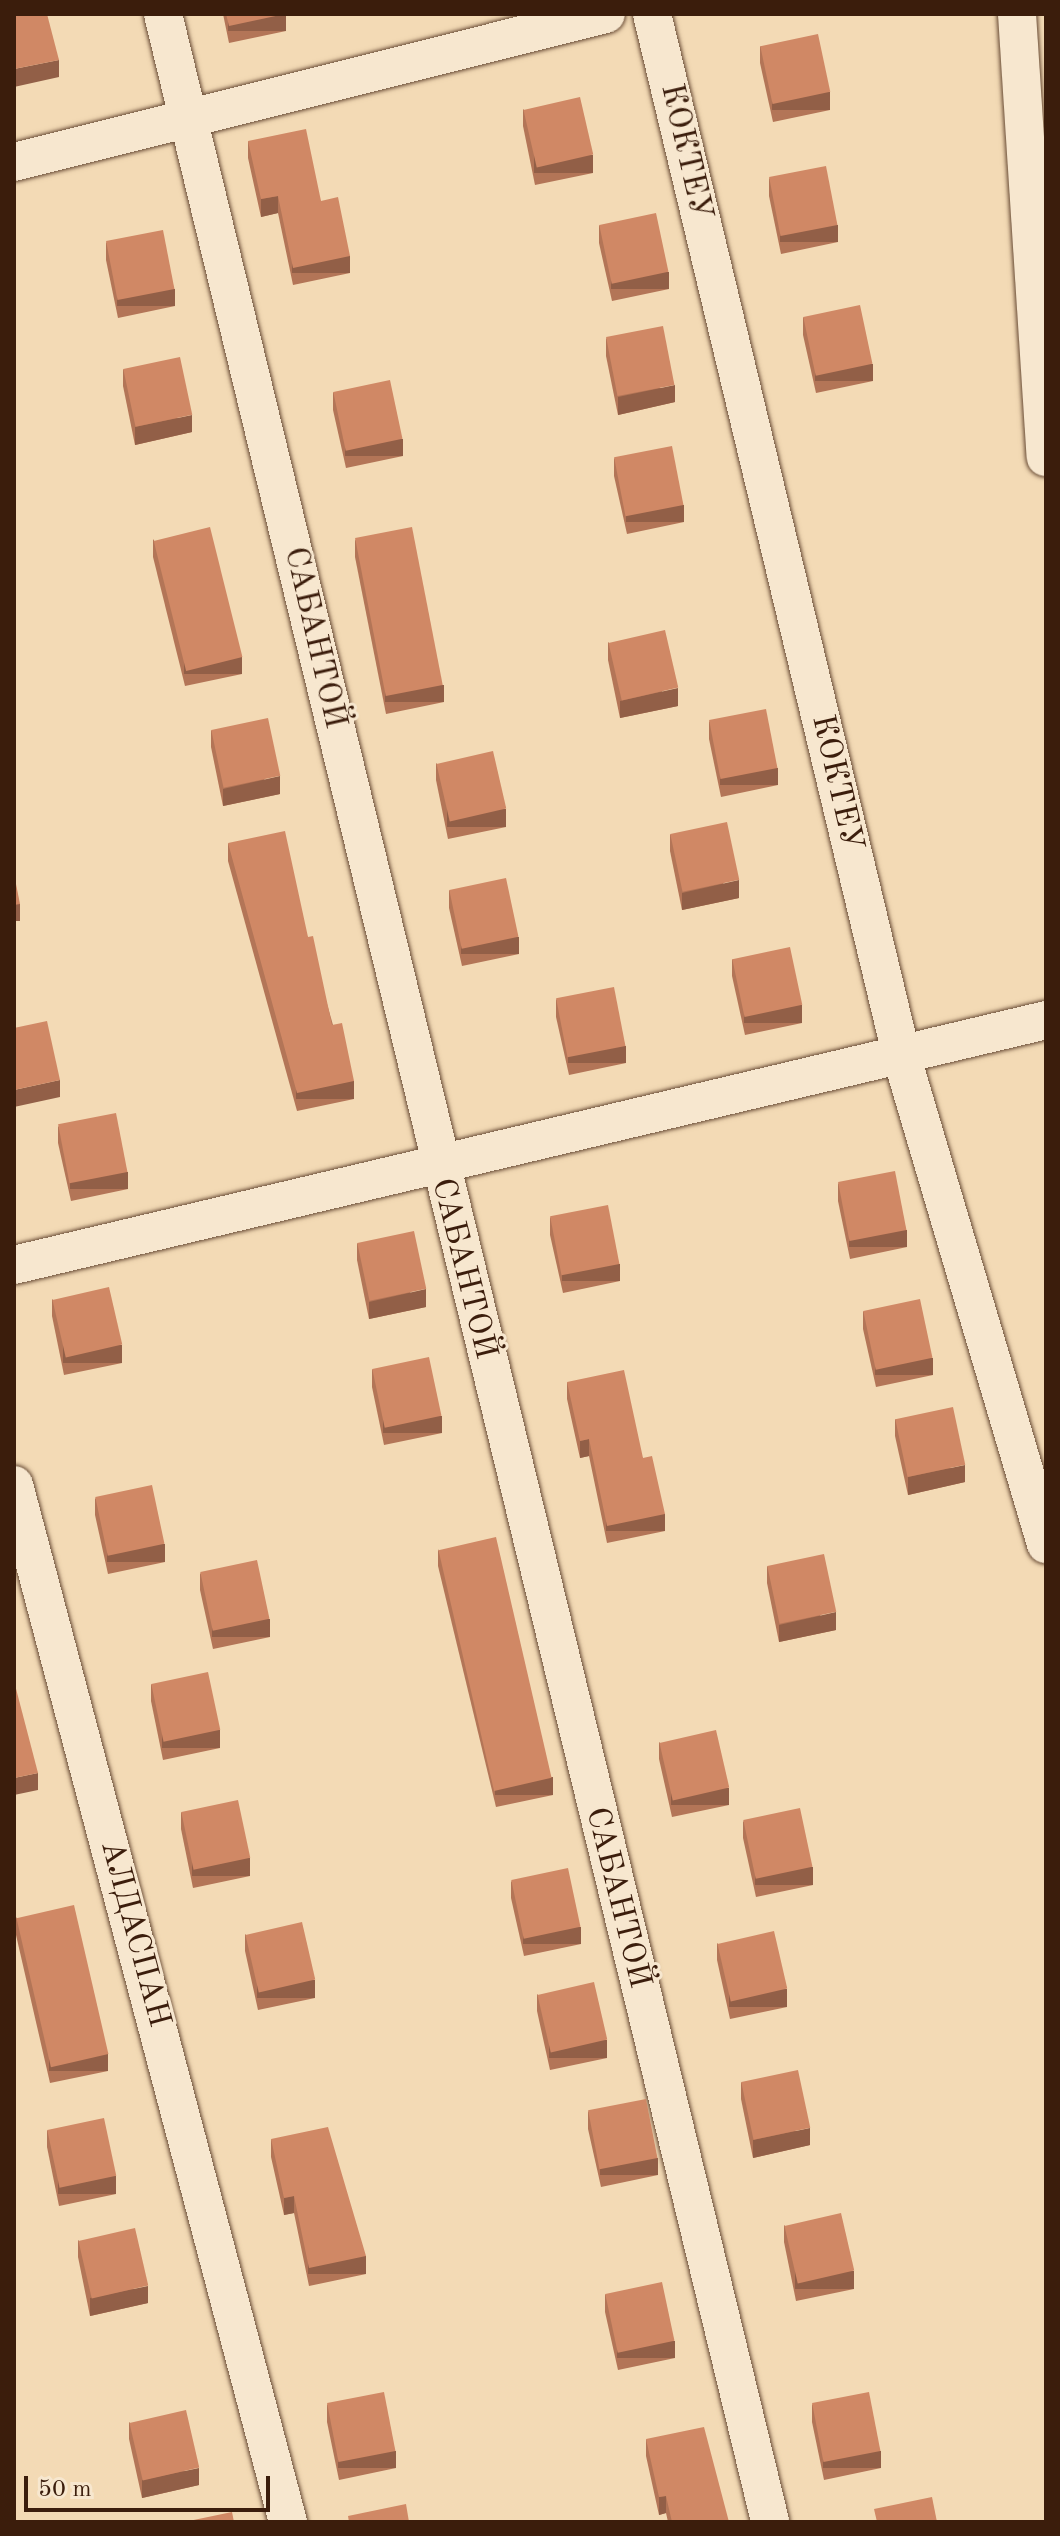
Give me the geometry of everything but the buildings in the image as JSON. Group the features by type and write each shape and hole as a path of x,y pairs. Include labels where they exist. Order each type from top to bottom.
{"street":[{"name":"САБАНТОЙ","path":"163,14 193,119 438,1165 770,2522"},
{"path":"14,162 606,14"},
{"name":"КОКТЕУ","path":"652,14 902,1058 1046,1544"},
{"path":"1017,14 1046,457"},
{"path":"14,1265 902,1058 1046,1020"},
{"name":"АЛДАСПАН","path":"14,1485 254,2383 288,2522"}]}
